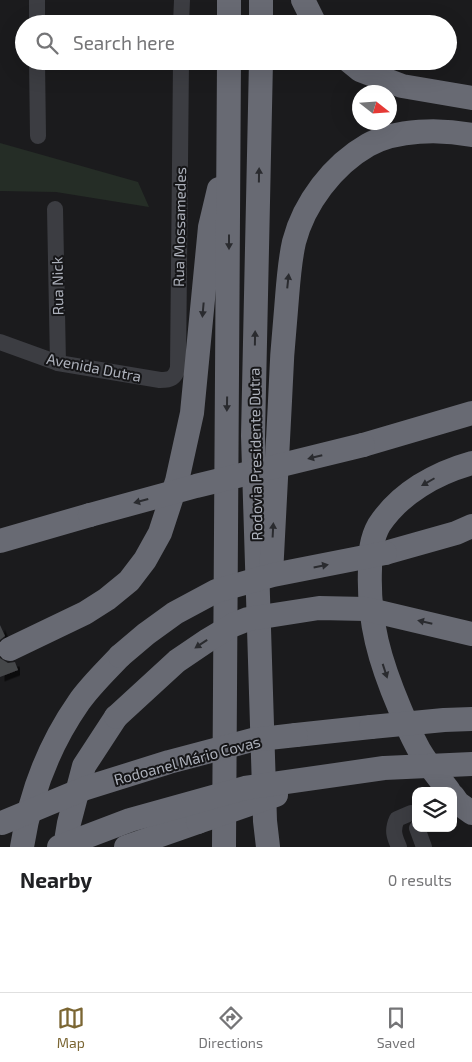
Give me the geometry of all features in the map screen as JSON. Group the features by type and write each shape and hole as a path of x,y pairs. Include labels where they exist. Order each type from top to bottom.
{"highway":[{"path":"229,0 229,15"},
{"path":"261,0 261,15"},
{"path":"303,0 310,15"},
{"name":"Rodovia Presidente Dutra","path":"224,847 229,70"},
{"name":"Rodovia Presidente Dutra","path":"261,70 253,436 265,821 268,847"},
{"path":"360,70 402,86 472,98"},
{"path":"262,719 282,354 288,279 295,241 310,204 326,181 348,159 369,144 393,136 421,132 452,131 472,135"},
{"path":"10,649 85,613 107,599 129,581 145,560 160,533 178,481 192,413 210,227 229,141"},
{"path":"0,541 196,486 363,445 472,413"},
{"path":"446,787 416,746 386,675 375,638 369,595 370,546 379,526 399,501 425,483 453,468 472,462"},
{"path":"22,847 30,803 46,762 60,731 80,700 120,656 175,613 216,591 272,575 385,553 464,529"},
{"path":"65,847 69,823 84,766 116,717 177,661 233,625 248,619 319,608 366,609 472,634"},
{"name":"Rodoanel Mário Covas","path":"1,824 86,788 169,762 252,740 444,720 472,719"},
{"path":"59,847 130,820 237,791 384,768 472,764"},
{"path":"126,847 277,795 304,780"},
{"path":"457,802 472,813"}],"street":[{"path":"37,0 37,15"},
{"path":"181,15 182,0"},
{"path":"37,70 38,136"},
{"name":"Rua Mossamedes","path":"160,380 170,380 176,375 178,368 181,70"},
{"name":"Rua Nick","path":"55,209 58,363"},
{"name":"Avenida Dutra","path":"0,342 58,363 160,380"},
{"path":"399,847 393,834 397,819 412,819"},
{"path":"418,832 424,847"}],"shaded area":[{"path":"0,143 138,182 149,207 56,192 0,191"}],"building":[{"path":"0,625 5,636 0,640"},
{"path":"0,658 8,663 15,662 18,670 0,677"}]}
